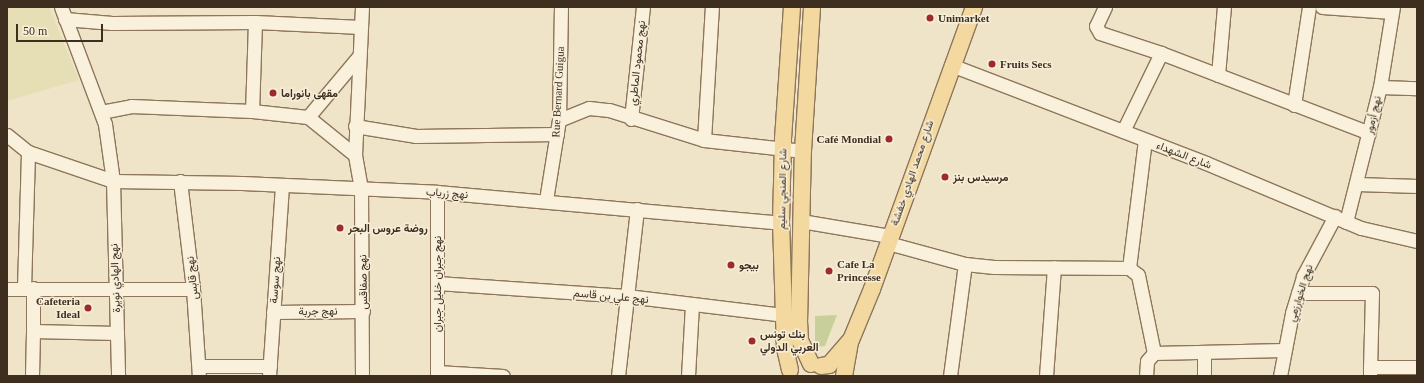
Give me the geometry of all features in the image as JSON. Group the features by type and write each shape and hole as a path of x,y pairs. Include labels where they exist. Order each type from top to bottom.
{"main road":[{"name":"شارع المنجي سليم","path":"788,373 785,349 781,222 782,151 792,7"},
{"name":"شارع المنجي سليم","path":"812,7 803,151 799,323 800,340 821,369"},
{"name":"شارع محمد الهادي خفشة","path":"851,340 889,240 951,65 974,7"},
{"path":"788,373 821,369 829,365 851,340"},
{"path":"844,376 851,340"}],"street":[{"name":"نهج صفاقس","path":"362,7 355,126 355,155 361,188 363,311 362,376"},
{"name":"Rue Bernard Guigua","path":"546,200 559,120 561,7"},
{"name":"نهج محمود الماطري","path":"631,118 643,7"},
{"path":"704,140 712,7"},
{"path":"1105,7 1096,26 1100,34 1161,53 1369,133"},
{"path":"1218,75 1224,7"},
{"path":"1294,105 1309,7"},
{"path":"1322,7 1392,9"},
{"name":"نهج أزمور","path":"1341,219 1357,184 1380,86 1392,9"},
{"path":"63,13 112,23 254,22 361,27"},
{"name":"نهج الهادي نويرة","path":"63,13 101,112 113,181 118,376"},
{"path":"252,111 254,22"},
{"path":"1123,131 1161,53"},
{"path":"308,117 359,56"},
{"name":"شارع الشهداء","path":"951,65 1123,131 1361,228 1417,242"},
{"path":"1380,86 1417,88"},
{"path":"101,112 131,106 252,111 308,117 355,155"},
{"path":"559,120 589,108 609,110 704,140 782,151 803,151"},
{"path":"355,126 416,136 557,134"},
{"path":"7,135 28,152 29,288 33,331 32,376"},
{"path":"1129,268 1145,140"},
{"name":"نهج زرياب","path":"28,152 113,181 180,181 437,192 546,200 781,222"},
{"name":"نهج قابس","path":"180,181 193,289 199,371"},
{"path":"1357,184 1417,186"},
{"name":"نهج سوسة","path":"270,371 282,185"},
{"name":"نهج جبران خليل جبران","path":"437,192 437,374"},
{"path":"618,376 637,209"},
{"name":"نهج الخوارزمي","path":"1280,376 1284,350 1298,293 1315,251 1341,219"},
{"path":"801,221 889,240 965,264 1022,269 1054,267 1129,268 1138,275 1154,353"},
{"path":"950,376 965,264"},
{"path":"1046,376 1054,267"},
{"name":"نهج علي بن قاسم","path":"437,283 627,296 784,315"},
{"path":"7,289 193,289"},
{"path":"1298,293 1372,293 1370,372 1417,367"},
{"path":"688,376 692,304"},
{"name":"نهج جربة","path":"273,312 363,311"},
{"path":"33,331 117,333"},
{"path":"1146,376 1147,361 1154,353 1284,350"},
{"path":"1204,353 1204,376"},
{"path":"199,371 270,371"},
{"path":"437,374 503,376"}],"shaded area":[{"path":"7,7 49,7 79,80 7,101"}],"green space":[{"path":"837,315 825,346 817,347 815,345 815,316"}],"place":[{"name":"Unimarket","path":"930,18"},
{"name":"Fruits Secs","path":"992,64"},
{"name":"مقهى بانوراما","path":"273,93"},
{"name":"Café Mondial","path":"889,139"},
{"name":"مرسيدس بنز","path":"945,177"},
{"name":"روضة عروس البحر","path":"340,228"},
{"name":"بيجو","path":"731,265"},
{"name":"Cafe La Princesse","path":"829,271"},
{"name":"Cafeteria Ideal","path":"88,308"},
{"name":"بنك تونس العربي الدولي","path":"752,341"}]}
